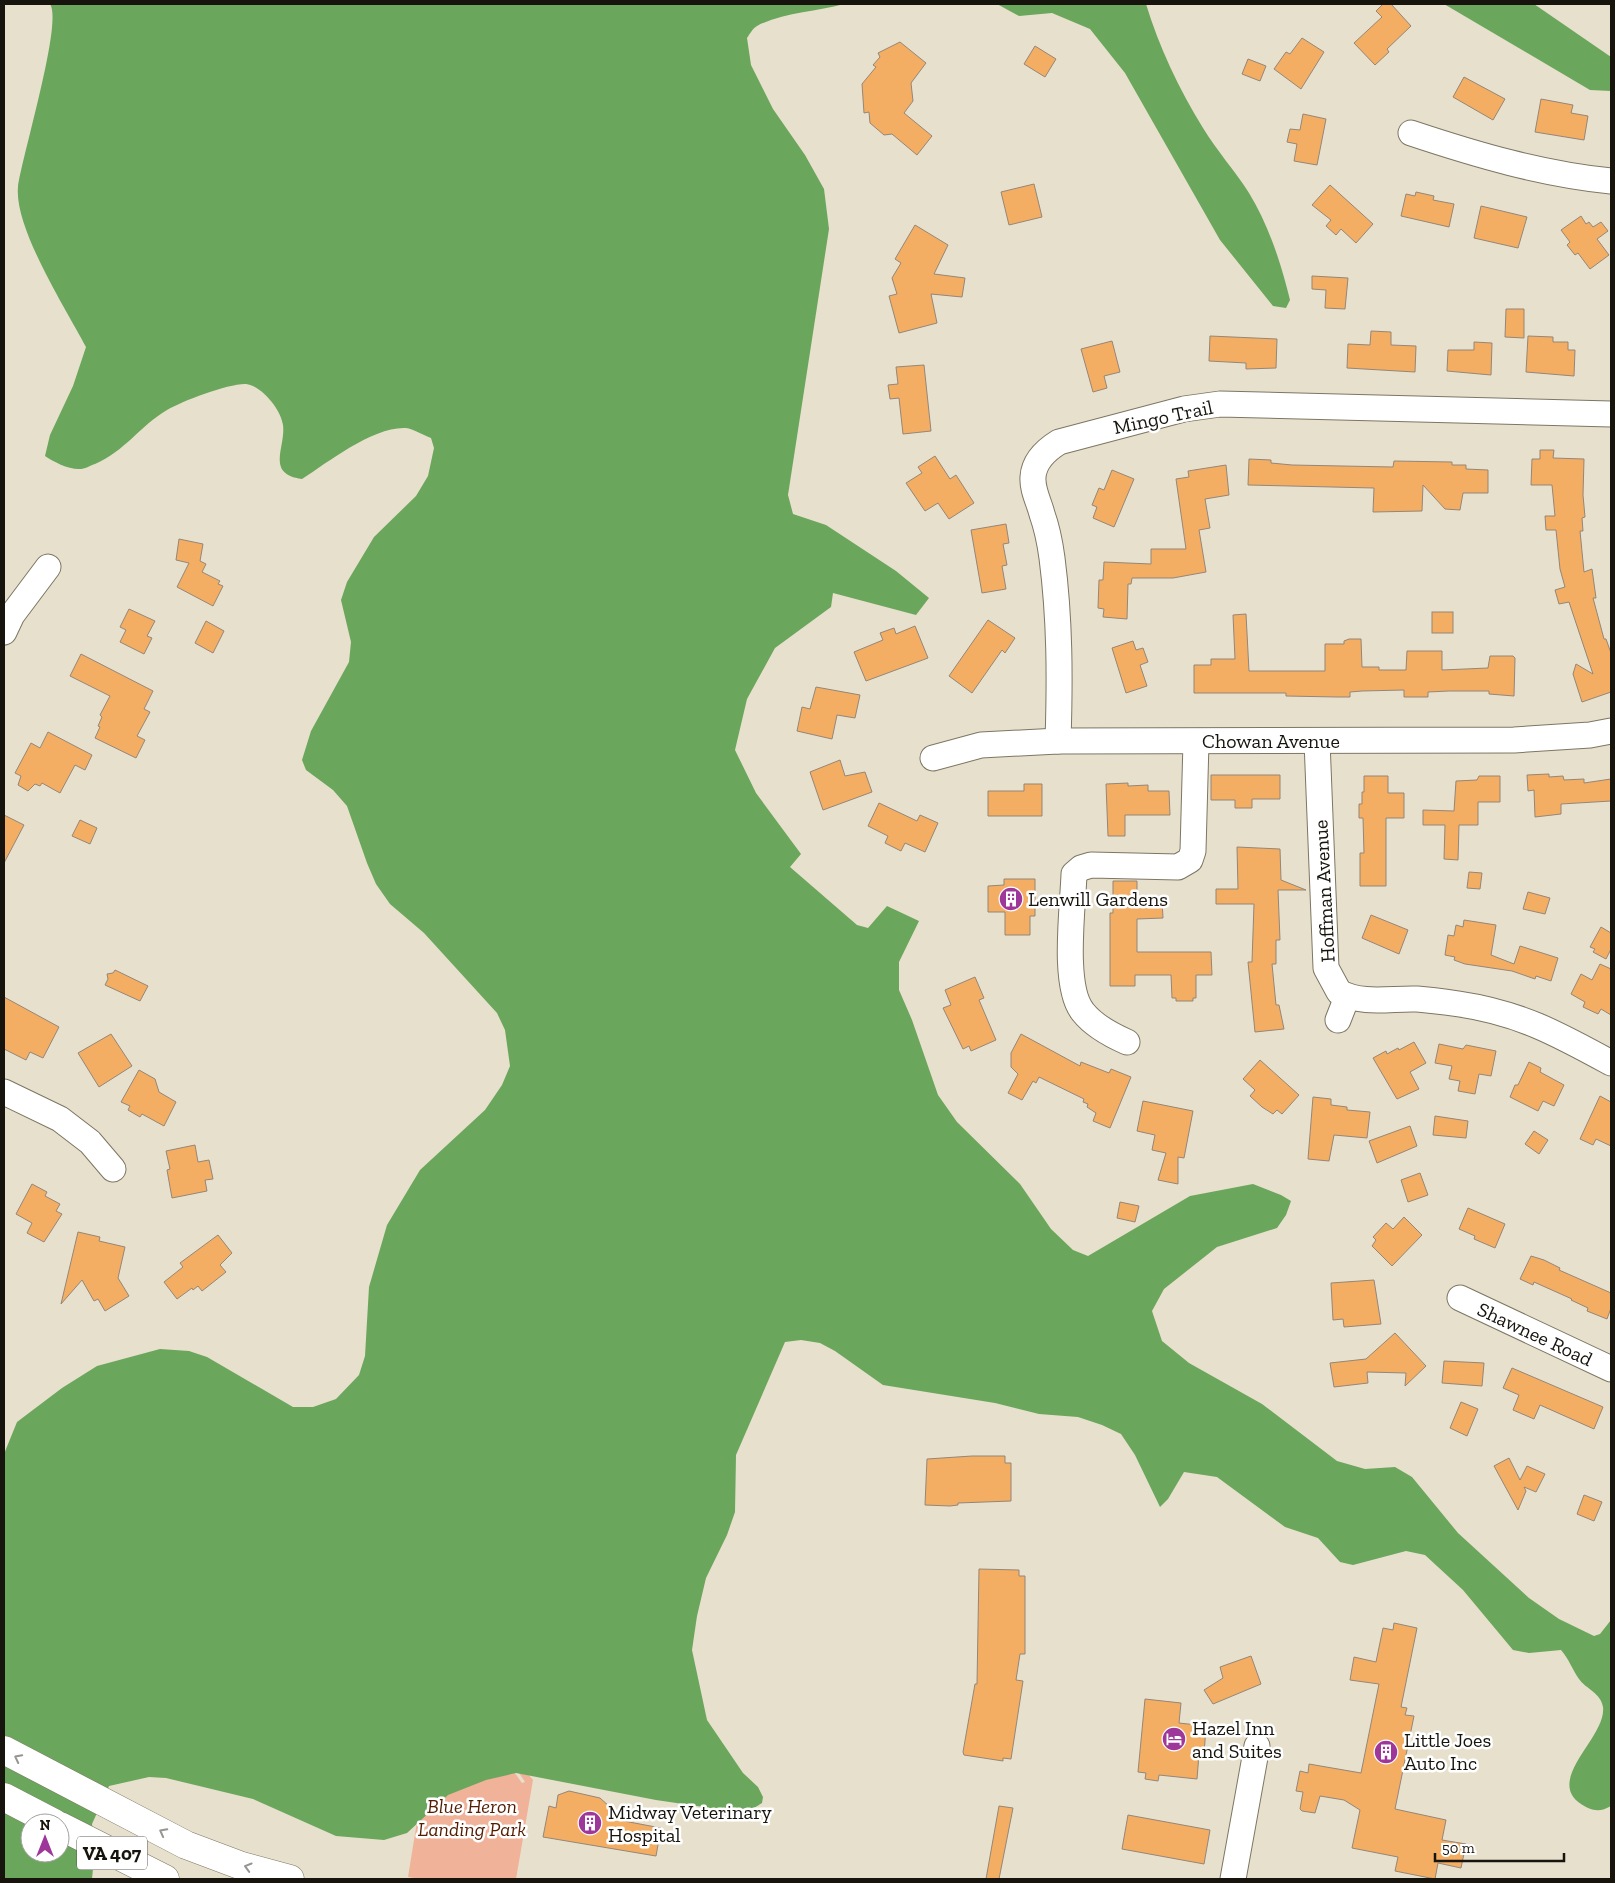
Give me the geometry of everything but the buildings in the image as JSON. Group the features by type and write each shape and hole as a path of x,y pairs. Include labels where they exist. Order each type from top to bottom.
{"main road":[{"name":"VA 407","path":"4,1750 186,1844 207,1853 290,1879"},
{"name":"VA 407","path":"4,1797 35,1813"},
{"name":"VA 407","path":"70,1831 165,1879"}],"street":[{"path":"1411,133 1503,162 1547,172 1611,181"},
{"name":"Mingo Trail","path":"1058,741 1060,647 1058,600 1050,546 1034,490 1029,456 1059,442 1184,410 1220,404 1611,414"},
{"path":"4,632 12,615 48,568"},
{"name":"Chowan Avenue","path":"932,758 981,745 1058,741 1514,740 1590,735 1611,731"},
{"name":"Hoffman Avenue","path":"1317,741 1326,968 1338,992 1347,997"},
{"path":"1127,1042 1109,1034 1096,1024 1082,1012 1076,1000 1071,983 1074,874 1081,868 1091,866 1178,867 1190,860 1194,850 1196,742"},
{"path":"1338,1020 1347,997 1358,1000 1418,999 1489,1009 1523,1018 1548,1029 1611,1063"},
{"path":"4,1092 60,1119 90,1142 113,1169"},
{"name":"Shawnee Road","path":"1460,1298 1611,1369"},
{"path":"1233,1879 1257,1746"}],"green space":[{"name":"Blue Heron Landing Park","path":"486,1723 533,1780 516,1879 421,1879 408,1877 428,1754 497,1748 522,1783 525,1782"}],"shaded area":[{"path":"50,4 844,4 767,21 755,27 747,38 751,65 773,109 805,155 824,189 829,229 788,495 793,514 826,525 896,571 929,598 916,615 833,593 831,607 775,648 747,699 735,750 756,793 801,854 790,867 857,925 868,928 887,906 919,921 899,962 899,990 912,1020 938,1095 957,1122 1020,1184 1051,1229 1073,1250 1088,1256 1190,1196 1253,1184 1291,1201 1286,1215 1277,1228 1217,1247 1164,1289 1152,1311 1162,1341 1189,1363 1262,1404 1337,1461 1365,1469 1395,1467 1412,1477 1458,1533 1529,1598 1559,1619 1594,1636 1600,1634 1611,1620 1611,1806 1599,1810 1586,1807 1573,1797 1569,1786 1578,1760 1601,1719 1602,1702 1579,1679 1561,1650 1529,1653 1513,1650 1463,1590 1425,1555 1406,1551 1353,1565 1340,1562 1318,1538 1285,1527 1217,1477 1184,1472 1168,1499 1160,1507 1135,1455 1121,1434 1102,1425 1078,1417 1039,1414 995,1403 883,1385 835,1351 820,1343 801,1340 785,1342 736,1455 735,1512 727,1535 706,1578 697,1616 692,1650 707,1720 743,1773 758,1787 763,1797 762,1803 754,1808 724,1810 656,1800 516,1773 486,1780 448,1795 407,1833 384,1840 336,1836 253,1799 166,1778 149,1777 109,1786 92,1824 95,1848 92,1879 4,1879 4,1454 17,1422 62,1388 97,1366 160,1349 189,1351 207,1357 293,1407 313,1407 336,1399 359,1375 365,1356 369,1287 387,1225 420,1170 485,1110 502,1085 510,1066 505,1030 497,1013 424,933 390,904 376,884 347,806 333,790 306,770 302,760 311,731 349,662 351,642 341,600 347,582 374,537 416,496 428,476 434,448 431,438 406,428 393,429 352,446 302,479 291,476 284,472 281,466 283,425 279,413 270,400 258,389 246,384 239,384 218,389 174,406 149,423 115,453 95,464 76,469 57,463 45,456 50,435 73,386 86,347 32,246 19,204 18,187 21,171 47,62 53,16"},
{"path":"997,4 1146,4 1170,68 1194,113 1249,193 1263,218 1274,245 1290,300 1286,308 1273,306 1220,240 1125,73 1090,29 1052,13 1019,16"},
{"path":"1444,4 1534,4 1611,57 1611,91 1590,90"}],"place":[{"name":"Lenwill Gardens","path":"1011,899"},
{"name":"Hazel Inn and Suites","path":"1174,1739"},
{"name":"Little Joes Auto Inc","path":"1386,1752"},
{"name":"Midway Veterinary Hospital","path":"590,1823"}]}
